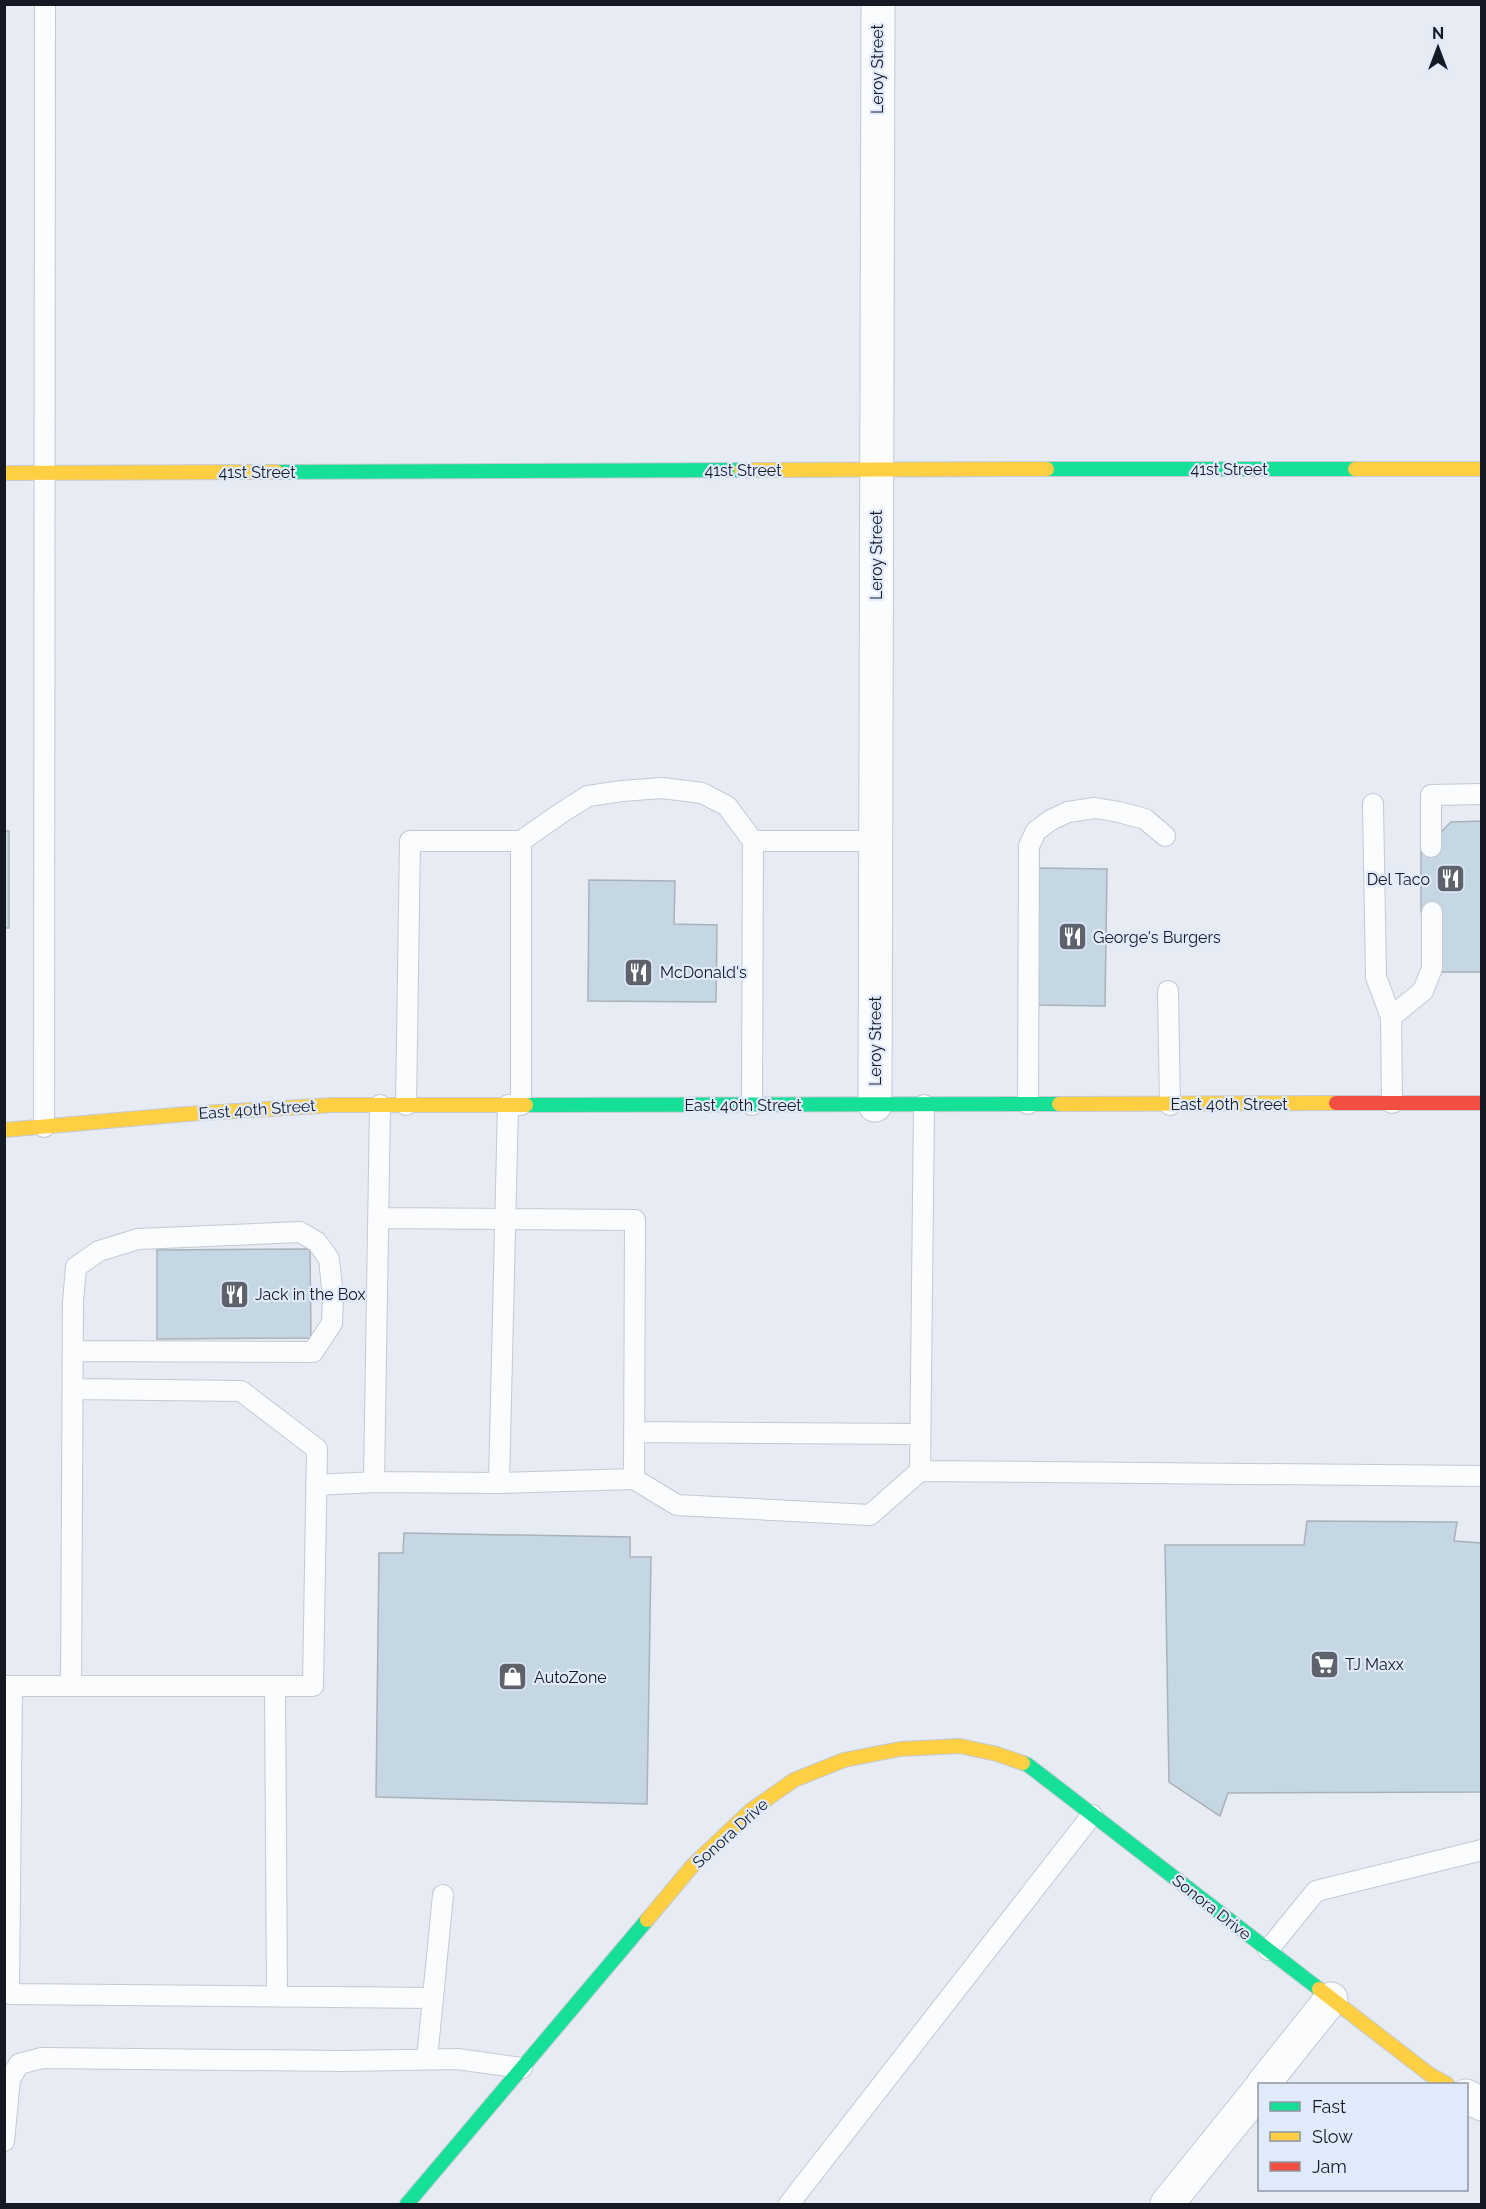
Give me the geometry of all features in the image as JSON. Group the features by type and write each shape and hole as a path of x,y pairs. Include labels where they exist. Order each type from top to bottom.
{"street":[{"name":"Leroy Street","path":"875,1105 878,4"},
{"name":"41st Street","path":"4,473 1482,469"},
{"name":"East 40th Street","path":"4,1130 198,1113 333,1105 1482,1103"},
{"name":"Sonora Drive","path":"407,2205 694,1864 750,1811 794,1780 844,1760 889,1751 960,1746 997,1754 1028,1765 1444,2083"},
{"path":"1265,2083 1331,1999"},
{"path":"1167,2205 1258,2091"},
{"path":"1468,2097 1482,2104"}],"lane":[{"path":"44,1127 45,4"},
{"path":"406,1105 410,841 521,841 588,796 622,790 662,788 702,793 727,806 753,841 752,1105"},
{"path":"1431,847 1431,795 1482,794"},
{"path":"1374,804 1376,977 1391,1017 1392,1103"},
{"path":"1028,1104 1029,846 1036,831 1051,820 1068,812 1095,808 1145,819 1165,836"},
{"path":"499,1483 505,1218 514,1105 521,841"},
{"path":"753,841 875,841"},
{"path":"1391,1017 1422,991 1432,968 1432,912"},
{"path":"1168,991 1170,1105"},
{"path":"374,1482 380,1105"},
{"path":"920,1471 924,1105"},
{"path":"379,1218 635,1220 633,1479"},
{"path":"71,1686 73,1302 76,1267 99,1251 138,1239 300,1232 316,1242 329,1259 333,1297 332,1323 313,1352 73,1351"},
{"path":"73,1389 241,1391 316,1449 313,1686 8,1686 9,1994 432,1998"},
{"path":"634,1432 920,1434"},
{"path":"316,1485 374,1482 499,1483 633,1479 677,1505 870,1515 920,1471 1482,1476"},
{"path":"275,1686 277,1996"},
{"path":"789,2205 1092,1815"},
{"path":"1268,1950 1316,1891 1482,1850"},
{"path":"427,2059 442,1895"},
{"path":"4,2141 10,2079 19,2064 42,2058 286,2061 457,2059 522,2068"}],"building":[{"name":"Del Taco","path":"1482,821 1482,972 1441,972 1441,912 1421,912 1421,847 1441,847 1441,832 1451,822"},
{"path":"4,831 9,831 9,928 4,928"},
{"name":"George's Burgers","path":"1039,868 1107,869 1105,1006 1037,1005"},
{"path":"589,880 675,881 674,924 717,925 716,1002 588,1001"},
{"name":"Jack in the Box","path":"310,1249 311,1338 157,1339 157,1250"},
{"name":"TJ Maxx","path":"1307,1521 1457,1522 1454,1541 1482,1543 1482,1792 1228,1793 1220,1816 1169,1782 1165,1545 1304,1545"},
{"name":"AutoZone","path":"404,1533 630,1537 630,1557 651,1557 647,1804 376,1797 379,1553 403,1553"}],"traffic: fast":[{"path":"1047,469 1355,469"},
{"path":"277,472 741,470"},
{"path":"526,1105 1059,1104"},
{"path":"1023,1763 1319,1989"},
{"path":"407,2204 647,1920"}],"traffic: slow":[{"path":"741,470 1047,469"},
{"path":"1355,469 1482,469"},
{"path":"4,473 277,472"},
{"path":"1059,1104 1336,1103"},
{"path":"4,1130 187,1114 333,1105 526,1105"},
{"path":"647,1920 694,1864 750,1811 794,1780 844,1760 900,1749 960,1746 997,1754 1023,1763"},
{"path":"1319,1989 1429,2074 1445,2083"}],"traffic: jam":[{"path":"1336,1103 1482,1103"}],"place":[{"name":"Del Taco","path":"1451,879"},
{"name":"George's Burgers","path":"1072,937"},
{"name":"McDonald's","path":"639,972"},
{"name":"Jack in the Box","path":"234,1294"},
{"name":"TJ Maxx","path":"1324,1664"},
{"name":"AutoZone","path":"513,1677"}]}
